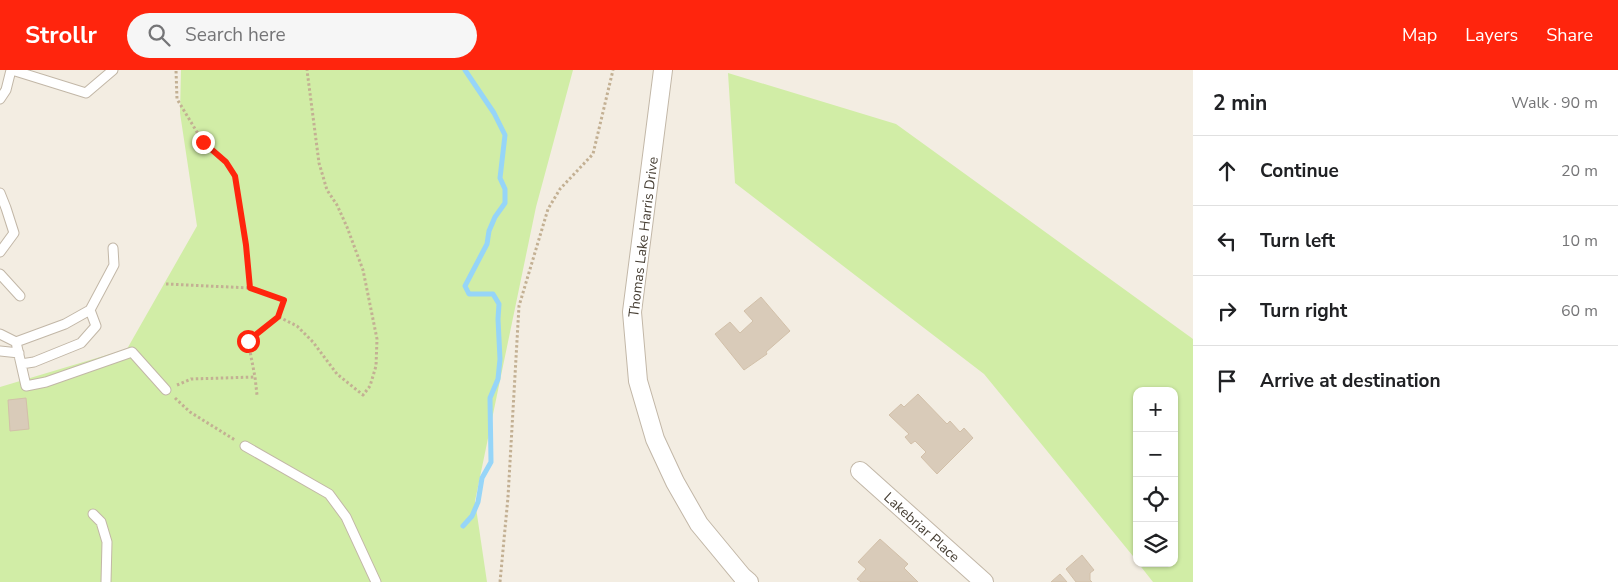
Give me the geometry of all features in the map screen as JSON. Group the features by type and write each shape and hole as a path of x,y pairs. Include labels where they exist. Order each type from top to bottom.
{"street":[{"name":"Thomas Lake Harris Drive","path":"663,70 632,312 638,381 655,439 674,482 699,524 749,582"},
{"name":"Lakebriar Place","path":"860,471 984,582"}],"lane":[{"path":"0,99 6,90 12,70 86,93 113,70"},
{"path":"0,193 14,233 0,252"},
{"path":"0,334 16,342 65,324 90,310 114,265 113,248"},
{"path":"0,274 20,296"},
{"path":"21,364 34,362 81,343 96,326 90,310"},
{"path":"16,342 26,386 46,382 132,352 166,390"},
{"path":"0,351 19,353"},
{"path":"245,446 329,494 346,517 376,582"},
{"path":"93,514 101,522 107,542 106,582"}],"path":[{"path":"176,70 177,99 203,142 226,162 235,176 246,245 250,288"},
{"path":"278,317 297,326 314,342 337,374 363,396 370,386 376,366 378,339 363,270 337,205 327,190 319,163 307,70"},
{"path":"500,582 508,497 520,306 548,209 560,189 594,154 612,70"},
{"path":"166,284 250,288 284,300 278,317 248,341 256,377 257,395"},
{"path":"245,446 190,412 166,390 191,379 256,377"}],"green space":[{"path":"181,70 573,70 536,207 475,501 487,582 0,582 0,387 127,349 197,226 180,113"},
{"path":"728,73 896,124 1193,339 1193,582 1153,582 1141,567 1178,567 1178,387 1133,387 1133,556 984,374 735,183"}],"building":[{"path":"761,297 790,331 766,352 767,354 744,370 715,334 730,322 740,333 753,321 744,311"},
{"path":"918,394 947,424 950,421 960,432 964,428 973,438 937,474 921,457 926,452 915,441 911,444 905,437 909,434 889,415 901,404 904,407"},
{"path":"26,398 29,429 10,431 8,400"},
{"path":"880,539 908,564 904,568 918,582 861,582 857,579 866,569 858,562"},
{"path":"1082,555 1094,570 1090,573 1090,580 1092,582 1076,582 1066,569"},
{"path":"1060,574 1067,582 1051,582"}],"waterway":[{"path":"463,526 472,516 478,502 482,478 491,462 490,398 498,379 500,359 499,304 493,294 469,294 465,286 487,244 489,231 495,217 505,203 505,189 500,178 505,135 494,113 465,70"}],"route":[{"path":"203,142 226,162 235,176 246,245 250,288 284,300 278,317 248,341"}]}
